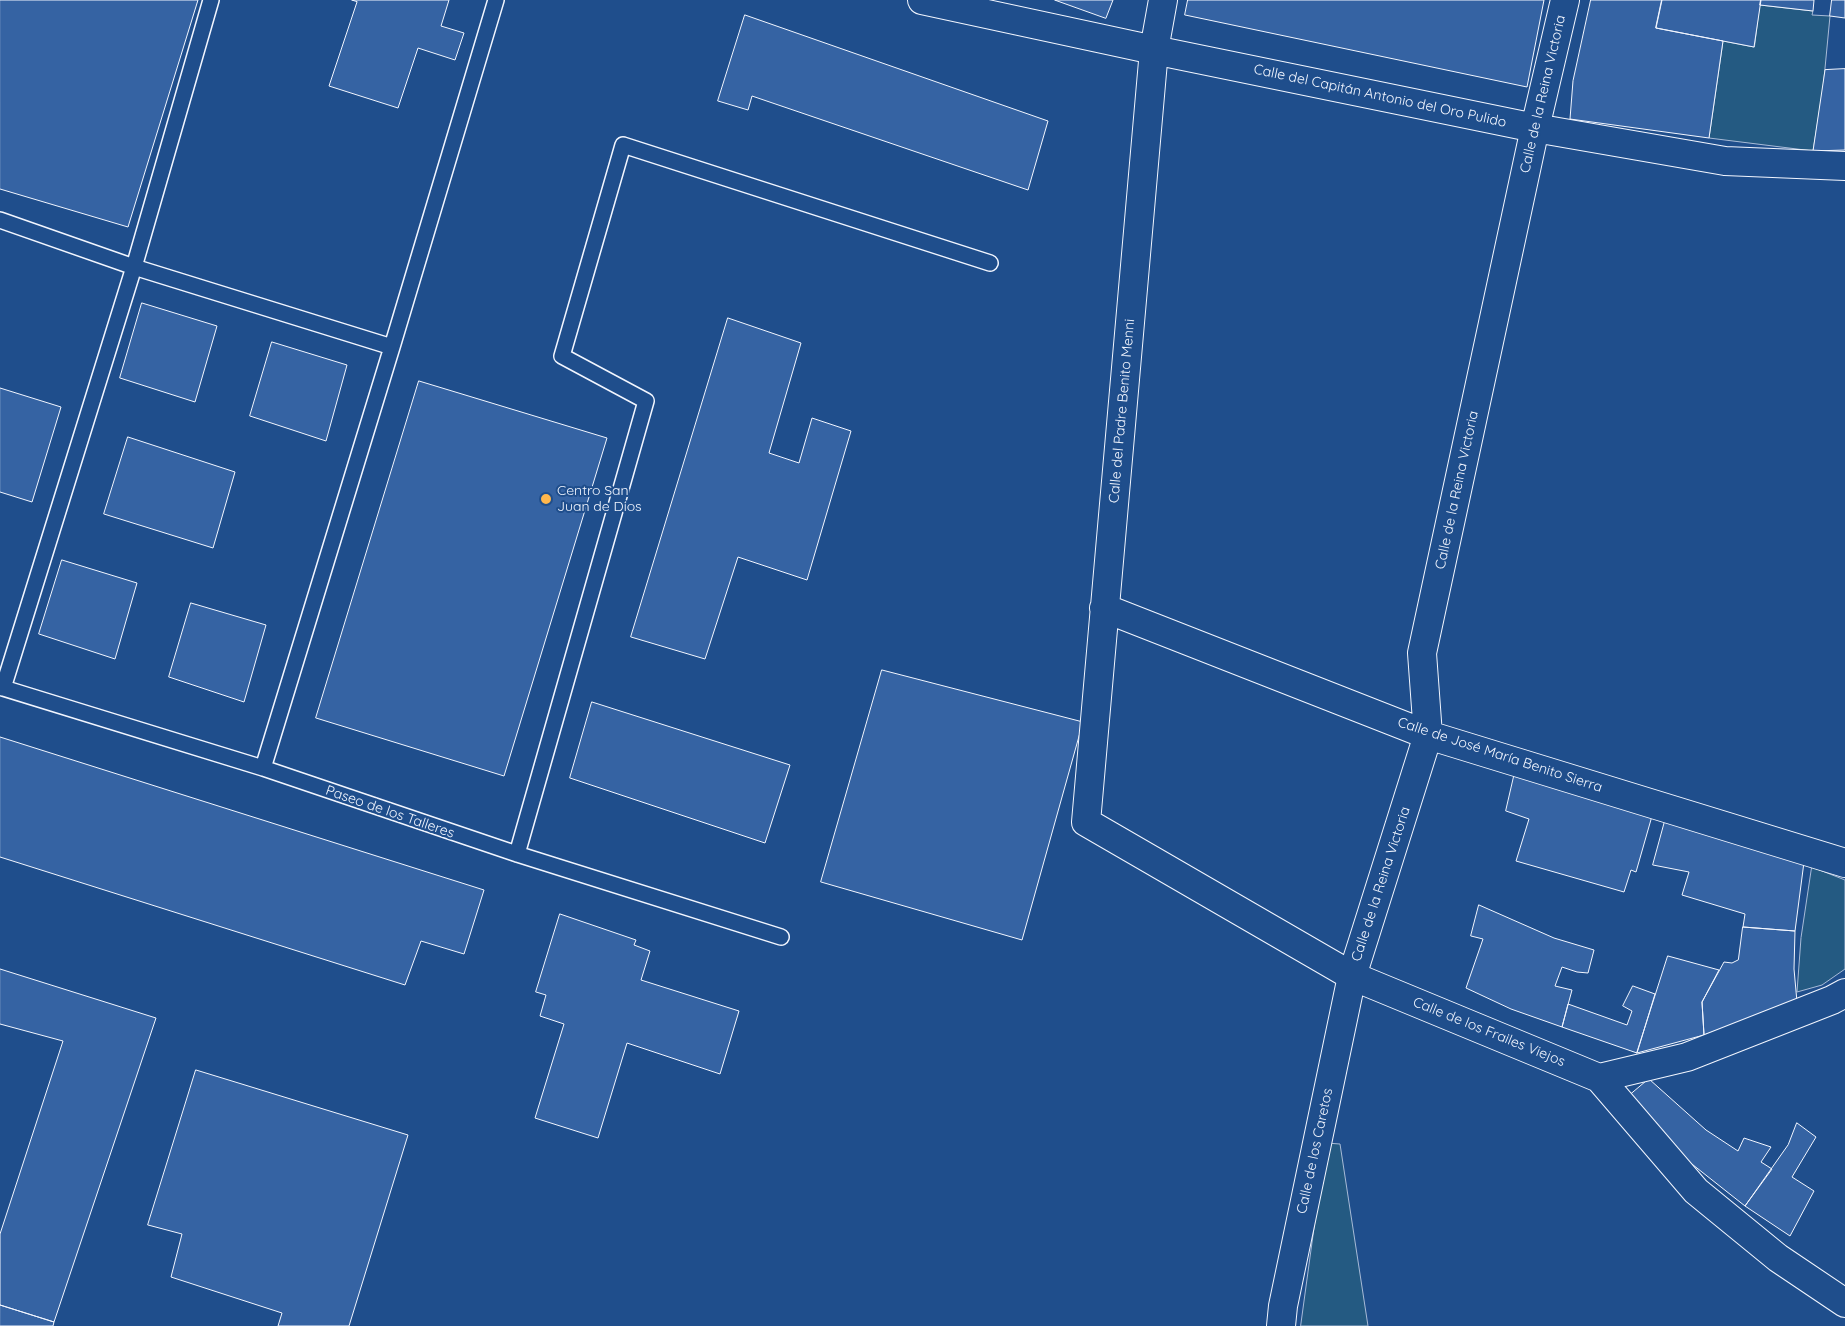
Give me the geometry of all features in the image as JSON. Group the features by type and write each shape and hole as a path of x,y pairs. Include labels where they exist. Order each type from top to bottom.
{"street":[{"name":"Calle del Capitán Antonio del Oro Pulido","path":"922,0 1154,50 1535,128 1724,161 1845,166"},
{"name":"Calle del Padre Benito Menni","path":"1086,822 1154,50 1163,0"},
{"name":"Calle de la Reina Victoria","path":"1352,976 1428,735 1422,653 1535,128 1565,0"},
{"name":"Calle de José María Benito Sierra","path":"1104,608 1428,735 1845,863"},
{"name":"Calle de los Frailes Viejos","path":"1086,822 1352,976 1598,1078 1696,1191 1778,1258 1845,1304"},
{"name":"Calle de los Caretos","path":"1281,1326 1283,1306 1352,976"},
{"path":"1598,1078 1687,1057 1832,1000 1845,993"}],"lane":[{"path":"2,687 134,267 211,0"},
{"path":"263,768 392,348 496,0"},
{"path":"517,854 646,401 562,356 624,145 990,263"},
{"path":"0,220 134,267 392,348"},
{"name":"Paseo de los Talleres","path":"2,687 263,768 517,854 781,937"}],"shaded area":[{"path":"1760,5 1813,11 1812,15 1830,16 1823,89 1813,151 1709,138 1723,41 1754,47"},
{"path":"1812,867 1845,880 1845,969 1822,985 1797,992 1801,938"},
{"path":"1326,1143 1340,1144 1368,1326 1301,1326"}],"building":[{"path":"0,0 198,0 128,227 0,189"},
{"path":"352,0 449,0 441,26 464,33 455,60 418,48 398,108 329,86 357,2"},
{"path":"1055,0 1113,0 1106,18"},
{"path":"1188,0 1544,0 1527,87 1185,15"},
{"path":"1591,0 1662,0 1656,28 1723,41 1709,138 1570,119 1573,81"},
{"path":"1662,0 1761,0 1754,47 1656,28"},
{"path":"1761,0 1814,0 1813,11 1760,5"},
{"path":"1832,0 1845,0 1845,18 1830,16"},
{"path":"745,15 1048,121 1028,190 752,96 748,110 718,101"},
{"path":"1845,69 1845,150 1813,151 1825,70"},
{"path":"142,303 217,326 195,402 120,378"},
{"path":"728,318 801,343 769,453 799,463 812,418 851,431 807,580 738,557 705,659 631,637"},
{"path":"272,342 347,365 326,441 250,416"},
{"path":"419,381 607,438 504,776 316,718"},
{"path":"0,388 61,407 32,502 0,492"},
{"path":"128,437 235,472 213,548 104,514"},
{"path":"62,560 137,583 115,659 39,634"},
{"path":"191,603 266,625 244,702 169,677"},
{"path":"882,670 1083,722 1022,940 821,882"},
{"path":"592,702 790,765 765,843 570,778"},
{"path":"0,737 484,890 464,954 421,941 405,985 0,857"},
{"path":"1515,772 1652,816 1636,872 1631,870 1624,892 1516,861 1529,819 1506,811"},
{"path":"1665,821 1804,862 1795,931 1743,927 1745,914 1682,895 1689,872 1653,865"},
{"path":"1479,905 1554,938 1594,950 1588,973 1562,967 1555,986 1572,990 1562,1027 1511,1009 1466,988 1483,939 1471,936"},
{"path":"560,914 636,940 634,945 650,951 641,980 739,1011 720,1074 627,1043 598,1138 535,1118 564,1024 540,1016 546,995 536,992"},
{"path":"1743,927 1795,931 1794,969 1797,1002 1704,1035 1702,1002 1724,962 1732,963 1738,960"},
{"path":"1668,956 1719,970 1702,1002 1704,1035 1637,1053"},
{"path":"0,969 156,1018 54,1322 0,1305 0,1234 63,1041 0,1024"},
{"path":"1633,986 1655,994 1637,1053 1562,1027 1568,1004 1627,1025 1632,1011 1623,1006"},
{"path":"196,1070 408,1135 349,1326 278,1326 282,1313 171,1277 182,1234 148,1225"},
{"path":"1649,1079 1706,1130 1738,1151 1744,1138 1771,1147 1761,1162 1772,1169 1745,1206 1683,1157 1630,1095"},
{"path":"1797,1123 1816,1137 1792,1177 1814,1191 1790,1236 1745,1206 1788,1145"},
{"path":"0,1305 54,1322 53,1326 0,1326"}],"place":[{"name":"Centro San Juan de Dios","path":"546,499"}]}
